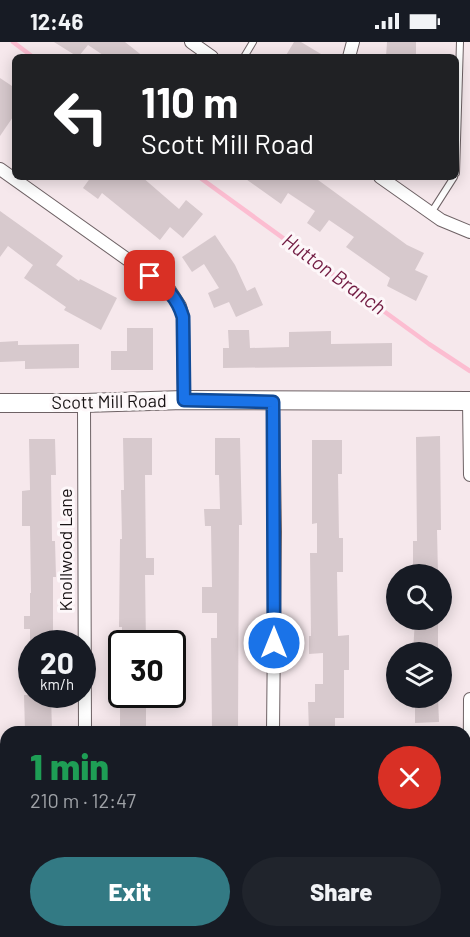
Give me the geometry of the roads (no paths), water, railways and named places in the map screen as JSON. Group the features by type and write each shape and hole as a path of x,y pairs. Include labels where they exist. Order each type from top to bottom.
{"street":[{"path":"191,42 208,54"},
{"path":"15,180 169,289 180,306 183,317 184,400"},
{"path":"384,180 441,220 470,232"},
{"name":"Scott Mill Road","path":"0,403 184,400 469,401"},
{"path":"469,401 470,474"},
{"path":"273,402 273,726"},
{"name":"Knollwood Lane","path":"84,403 85,726"},
{"path":"470,699 470,726"}],"lane":[{"path":"459,69 460,42"},
{"path":"431,213 452,180"}],"waterway":[{"name":"Hutton Branch","path":"13,42 29,54"},
{"name":"Hutton Branch","path":"203,180 429,344 470,371"}]}
